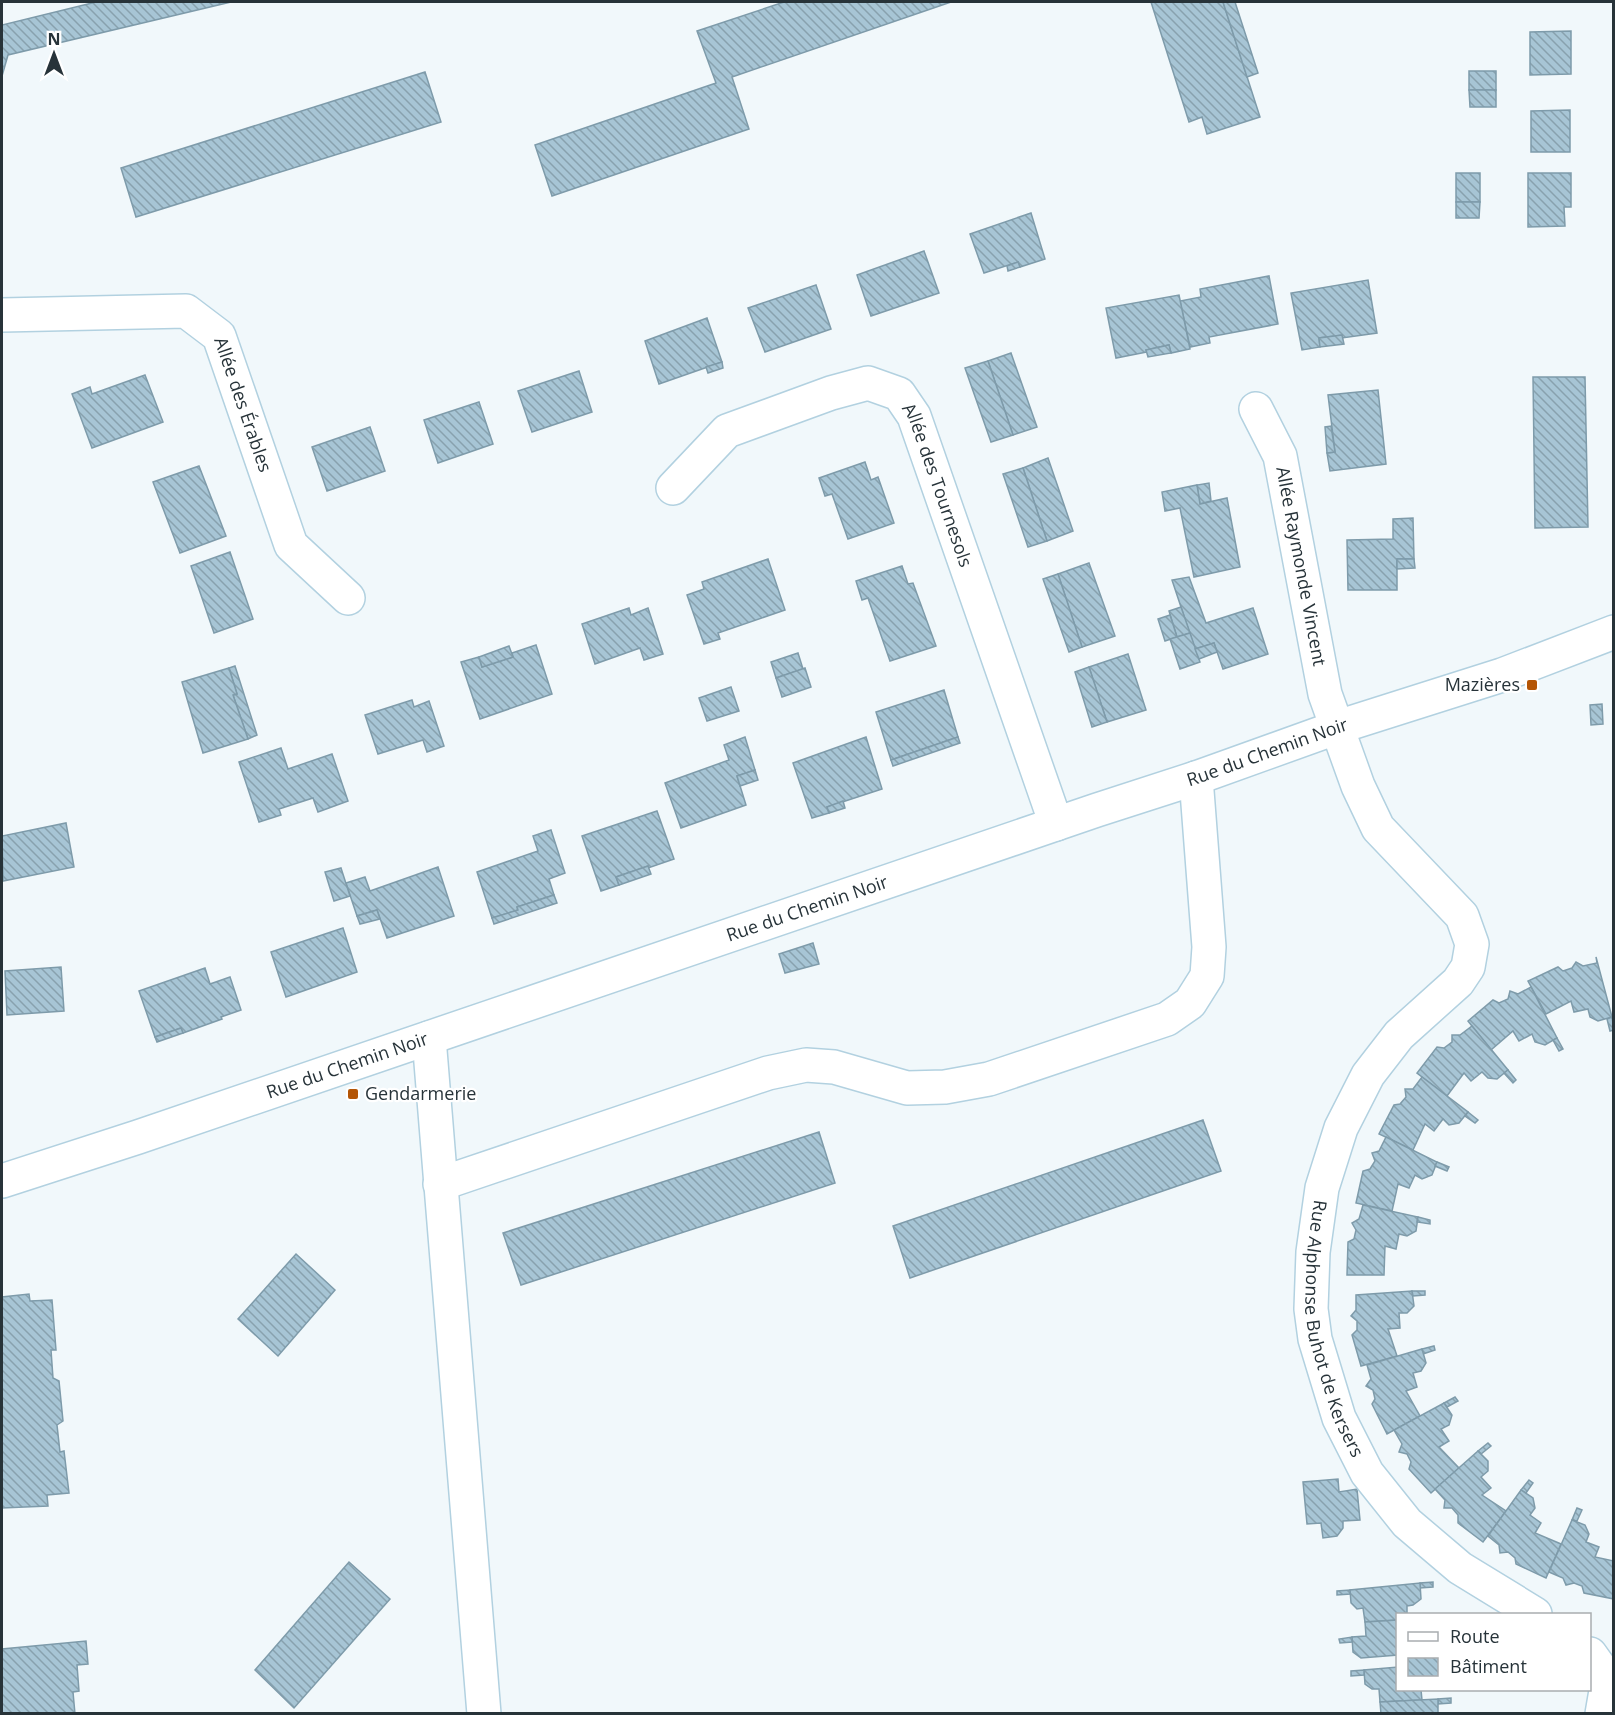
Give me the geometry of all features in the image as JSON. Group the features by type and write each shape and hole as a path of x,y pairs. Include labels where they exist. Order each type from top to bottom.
{"street":[{"name":"Allée des Érables","path":"2,315 186,311 219,336 291,545 348,598"},
{"name":"Allée des Tournesols","path":"673,488 727,431 831,393 868,383 899,394 914,416 1056,824"},
{"name":"Allée Raymonde Vincent","path":"1256,409 1280,456 1325,694 1338,727"},
{"name":"Rue du Chemin Noir","path":"2,1180 148,1134 1196,778 1338,727 1502,675 1614,632"},
{"name":"Rue Alphonse Buhot de Kersers","path":"1338,727 1358,786 1378,828 1462,916 1472,944 1468,967 1458,982 1400,1035 1368,1075 1341,1128 1322,1188 1313,1252 1311,1309 1315,1339 1339,1418 1367,1473 1407,1523 1461,1568 1533,1613"},
{"path":"440,1184 768,1073 806,1065 834,1067 907,1088 945,1088 989,1079 1167,1019 1190,1003 1207,976 1209,947 1196,778"},
{"path":"429,1038 484,1713"},
{"path":"1591,1655 1608,1679 1608,1697"}],"building":[{"path":"96,2 231,2 8,55 2,76 2,25"},
{"path":"784,2 951,2 732,77 749,129 552,196 535,145 716,83 697,31"},
{"path":"1151,2 1223,2 1260,117 1207,134 1202,117 1189,122"},
{"path":"1223,2 1235,2 1258,73 1247,77"},
{"path":"1571,31 1571,74 1530,75 1530,32"},
{"path":"1469,71 1496,71 1496,90 1469,90"},
{"path":"425,72 441,122 136,217 121,168"},
{"path":"1469,90 1496,90 1496,107 1470,107"},
{"path":"1570,110 1570,152 1531,152 1531,111"},
{"path":"1456,173 1480,173 1480,202 1456,202"},
{"path":"1528,173 1571,173 1571,207 1564,207 1565,226 1528,227"},
{"path":"1456,202 1480,202 1479,218 1456,218"},
{"path":"1031,213 1045,259 1020,267 1018,262 984,273 970,234"},
{"path":"924,251 939,293 871,316 857,275"},
{"path":"1018,262 1020,267 1008,271 1007,266"},
{"path":"1269,276 1278,324 1209,337 1210,343 1190,347 1180,301 1201,297 1200,289"},
{"path":"1368,280 1377,333 1342,338 1342,335 1319,338 1320,347 1302,350 1291,293"},
{"path":"816,285 831,329 765,352 748,308"},
{"path":"1179,295 1190,349 1171,353 1169,345 1116,358 1106,308"},
{"path":"707,318 722,362 659,384 645,341"},
{"path":"1342,335 1344,344 1320,347 1319,338"},
{"path":"1169,345 1171,353 1148,357 1146,350"},
{"path":"1011,353 1037,427 1013,435 988,361"},
{"path":"988,361 1013,435 991,442 965,368"},
{"path":"722,362 723,368 708,373 706,367"},
{"path":"579,371 592,412 532,432 518,391"},
{"path":"145,375 163,422 92,448 72,394 90,387 92,394"},
{"path":"1533,377 1585,377 1588,527 1535,528"},
{"path":"1378,390 1386,464 1330,471 1327,453 1335,452 1328,395"},
{"path":"479,402 493,444 438,463 424,420"},
{"path":"1331,426 1335,452 1327,453 1325,427"},
{"path":"370,427 385,471 327,491 312,447"},
{"path":"1048,458 1073,531 1047,541 1023,468"},
{"path":"865,462 871,480 878,477 894,523 848,539 832,494 825,496 819,478"},
{"path":"199,466 226,536 180,553 153,482"},
{"path":"1023,468 1047,541 1028,547 1003,474"},
{"path":"1209,483 1211,501 1200,504 1197,485"},
{"path":"1197,485 1200,504 1227,498 1240,567 1194,577 1180,508 1165,511 1162,492"},
{"path":"1413,518 1414,559 1397,559 1397,590 1348,590 1347,540 1393,539 1393,519"},
{"path":"230,552 253,619 214,633 191,566"},
{"path":"768,559 785,610 718,633 720,639 704,644 687,595 704,589 702,582"},
{"path":"1397,559 1414,559 1415,568 1397,569"},
{"path":"1089,563 1115,636 1082,647 1058,574"},
{"path":"902,566 908,584 913,583 936,646 890,661 868,598 862,600 856,581"},
{"path":"1058,574 1082,647 1069,652 1043,579"},
{"path":"1189,577 1206,623 1253,608 1268,654 1223,669 1214,643 1195,649 1172,580"},
{"path":"1181,607 1190,633 1177,637 1169,611"},
{"path":"629,608 631,615 648,608 663,654 644,660 640,648 595,664 582,624"},
{"path":"1170,615 1177,637 1165,641 1158,619"},
{"path":"1190,633 1200,662 1180,669 1170,639"},
{"path":"1214,643 1217,652 1199,659 1195,649"},
{"path":"536,645 552,694 480,719 461,662 479,657 482,667 513,657 512,653"},
{"path":"509,646 513,657 482,667 479,657"},
{"path":"798,653 803,669 776,678 771,662"},
{"path":"1128,654 1146,710 1107,722 1089,667"},
{"path":"235,666 257,735 248,739 233,695 237,694 229,668"},
{"path":"1089,667 1107,722 1092,727 1075,672"},
{"path":"229,668 237,694 233,695 248,739 203,753 182,682"},
{"path":"805,668 811,687 782,697 776,678"},
{"path":"731,687 739,711 707,721 699,698"},
{"path":"944,690 958,737 891,760 876,712"},
{"path":"412,700 414,707 429,701 444,746 427,752 423,740 378,754 365,715"},
{"path":"1602,704 1603,724 1591,725 1590,705"},
{"path":"745,737 755,770 737,776 746,805 681,828 665,783 729,760 724,745"},
{"path":"866,737 882,789 827,807 829,813 812,818 793,763"},
{"path":"958,737 960,743 893,766 891,760"},
{"path":"281,748 288,769 332,754 348,801 318,812 313,798 279,809 281,815 259,822 239,762"},
{"path":"755,770 758,780 740,786 737,776"},
{"path":"843,801 845,808 829,813 827,807"},
{"path":"657,811 674,859 616,877 619,885 601,891 582,836"},
{"path":"66,823 74,867 3,881 2,836"},
{"path":"551,830 565,873 549,879 554,895 492,918 477,872 538,851 533,836"},
{"path":"648,866 651,874 619,885 616,877"},
{"path":"438,867 454,916 387,938 377,910 357,916 346,883 365,877 370,891"},
{"path":"341,868 350,896 334,901 325,872"},
{"path":"554,895 557,903 494,924 492,918"},
{"path":"377,910 380,919 360,924 357,916"},
{"path":"343,928 357,972 286,997 271,952"},
{"path":"813,943 819,964 785,973 779,954"},
{"path":"1596,957 1612,1017 1598,1021 1590,1017 1588,1009 1574,1012 1571,1001 1546,1014 1528,981 1558,967 1563,971 1572,968 1576,962 1583,966 1597,963"},
{"path":"61,967 64,1011 7,1015 5,971"},
{"path":"205,968 210,984 230,977 241,1010 183,1033 181,1028 155,1037 139,991"},
{"path":"1531,987 1557,1038 1545,1045 1535,1042 1532,1034 1519,1041 1513,1031 1491,1050 1468,1021 1493,1000 1499,1003 1508,999 1510,991 1518,994"},
{"path":"1612,1017 1614,1030 1610,1031 1607,1019"},
{"path":"1472,1026 1508,1070 1497,1079 1488,1078 1482,1072 1471,1081 1464,1073 1447,1096 1417,1073 1437,1047 1444,1048 1452,1042 1452,1035 1460,1035"},
{"path":"181,1028 183,1033 157,1042 155,1037"},
{"path":"1557,1038 1563,1049 1559,1051 1553,1040"},
{"path":"1508,1070 1516,1080 1513,1083 1504,1073"},
{"path":"1422,1077 1468,1112 1459,1123 1449,1125 1443,1119 1434,1131 1425,1124 1413,1150 1379,1134 1394,1105 1400,1104 1406,1097 1405,1089 1413,1089"},
{"path":"1468,1112 1478,1120 1475,1123 1465,1116"},
{"path":"1203,1120 1221,1171 910,1278 893,1226"},
{"path":"819,1132 835,1183 521,1285 503,1233"},
{"path":"1386,1137 1437,1162 1432,1175 1422,1179 1415,1175 1409,1188 1398,1184 1392,1211 1356,1203 1363,1171 1370,1169 1375,1161 1372,1153 1379,1151"},
{"path":"1437,1162 1449,1167 1447,1171 1435,1166"},
{"path":"1363,1205 1418,1217 1416,1231 1407,1236 1399,1234 1396,1249 1385,1246 1384,1275 1347,1275 1348,1242 1354,1239 1356,1230 1352,1223 1359,1219"},
{"path":"1418,1217 1430,1220 1430,1224 1417,1222"},
{"path":"296,1254 335,1290 278,1356 238,1319"},
{"path":"1412,1291 1414,1306 1407,1313 1399,1313 1400,1328 1388,1329 1397,1356 1361,1366 1352,1335 1357,1330 1357,1321 1351,1316 1356,1310 1356,1295"},
{"path":"1412,1291 1425,1291 1425,1295 1413,1296"},
{"path":"29,1294 30,1301 52,1300 56,1350 51,1350 53,1378 59,1381 63,1421 57,1425 60,1452 64,1451 69,1493 47,1495 48,1506 2,1508 2,1297"},
{"path":"1434,1346 1435,1350 1423,1354 1422,1349"},
{"path":"1422,1349 1426,1363 1421,1371 1413,1373 1417,1387 1406,1391 1420,1416 1387,1434 1372,1404 1375,1399 1373,1390 1366,1386 1371,1379 1367,1365"},
{"path":"1455,1397 1458,1401 1447,1407 1444,1403"},
{"path":"1444,1403 1452,1415 1449,1425 1441,1429 1449,1441 1439,1447 1459,1468 1431,1493 1409,1469 1411,1462 1407,1454 1399,1452 1402,1444 1394,1430"},
{"path":"1488,1443 1491,1446 1481,1454 1478,1451"},
{"path":"1478,1451 1488,1461 1488,1471 1481,1477 1491,1488 1482,1495 1506,1511 1483,1542 1458,1523 1458,1515 1452,1508 1444,1508 1445,1500 1435,1489"},
{"path":"1338,1479 1339,1492 1357,1489 1360,1520 1343,1521 1343,1528 1337,1536 1323,1538 1321,1523 1307,1524 1303,1482"},
{"path":"1529,1480 1533,1483 1526,1493 1521,1490"},
{"path":"1521,1490 1533,1498 1535,1508 1530,1515 1541,1523 1535,1533 1561,1544 1546,1578 1516,1564 1515,1558 1508,1552 1500,1553 1499,1545 1488,1536"},
{"path":"1577,1508 1582,1510 1577,1521 1572,1520"},
{"path":"1572,1520 1585,1525 1589,1534 1586,1542 1599,1547 1595,1557 1614,1561 1614,1599 1584,1593 1582,1586 1574,1583 1566,1585 1563,1578 1549,1572"},
{"path":"349,1562 390,1599 294,1708 255,1670"},
{"path":"1433,1582 1433,1587 1420,1588 1420,1583"},
{"path":"1420,1583 1421,1599 1407,1606 1407,1613 1396,1613 1396,1620 1365,1622 1363,1608 1357,1609 1351,1603 1350,1590"},
{"path":"1350,1590 1350,1594 1337,1595 1337,1591"},
{"path":"1396,1620 1396,1655 1361,1658 1353,1652 1352,1637 1366,1636 1365,1622"},
{"path":"1352,1637 1352,1642 1340,1643 1339,1639"},
{"path":"86,1641 88,1664 77,1665 79,1691 73,1692 75,1714 2,1714 2,1649"},
{"path":"1396,1667 1396,1691 1421,1691 1422,1700 1380,1702 1379,1689 1372,1689 1365,1684 1364,1670"},
{"path":"1364,1670 1364,1675 1351,1676 1351,1671"},
{"path":"1451,1698 1451,1703 1438,1704 1438,1699"},
{"path":"1438,1699 1438,1714 1381,1714 1380,1702"}],"place":[{"name":"Mazières","path":"1532,685"},
{"name":"Gendarmerie","path":"353,1094"}]}
